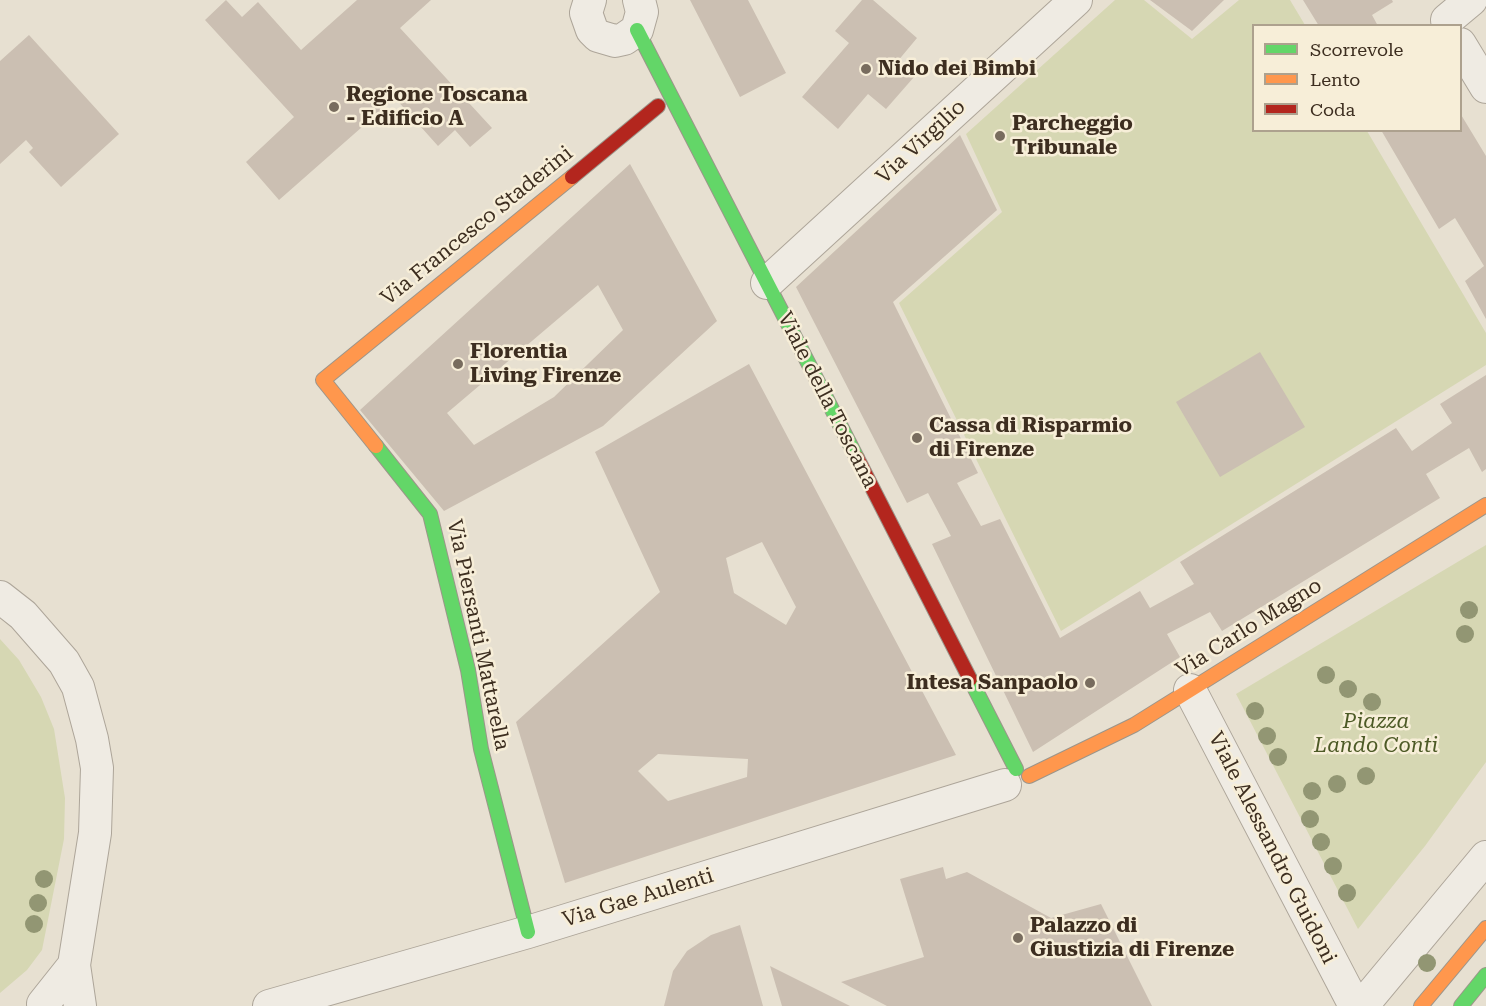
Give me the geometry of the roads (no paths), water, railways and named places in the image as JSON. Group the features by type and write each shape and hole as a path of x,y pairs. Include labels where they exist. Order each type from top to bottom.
{"street":[{"name":"Via Virgilio","path":"767,283 1076,0"},
{"path":"1448,22 1471,0"},
{"path":"588,1 588,22 592,30 606,40 633,23"},
{"name":"Viale della Toscana","path":"633,23 767,283 1014,776"},
{"name":"Viale della Toscana","path":"633,23 658,106 1014,776"},
{"path":"1462,46 1486,87"},
{"name":"Via Francesco Staderini","path":"323,380 658,106"},
{"name":"Via Piersanti Mattarella","path":"323,380 430,514 468,670 481,749 528,932"},
{"name":"Via Carlo Magno","path":"1014,776 1134,726 1486,505"},
{"path":"0,597 23,615 64,662 78,687 97,768 95,833 74,965 78,1006 62,1001 41,1005"},
{"name":"Viale Alessandro Guidoni","path":"1190,690 1355,1006"},
{"name":"Via Gae Aulenti","path":"269,1006 528,932 1014,776"},
{"path":"1362,1006 1486,857"},
{"path":"1421,1006 1486,928"},
{"path":"41,1005 74,965"},
{"path":"1461,1006 1486,975"}],"place":[{"name":"Nido dei Bimbi","path":"866,69"},
{"name":"Regione Toscana - Edificio A","path":"334,107"},
{"name":"Parcheggio Tribunale","path":"1000,136"},
{"name":"Florentia Living Firenze","path":"458,364"},
{"name":"Cassa di Risparmio di Firenze","path":"917,438"},
{"name":"Intesa Sanpaolo","path":"1090,683"},
{"name":"Palazzo di Giustizia di Firenze","path":"1018,938"}],"park label":[{"name":"Piazza Lando Conti","path":"1376,734"}]}
